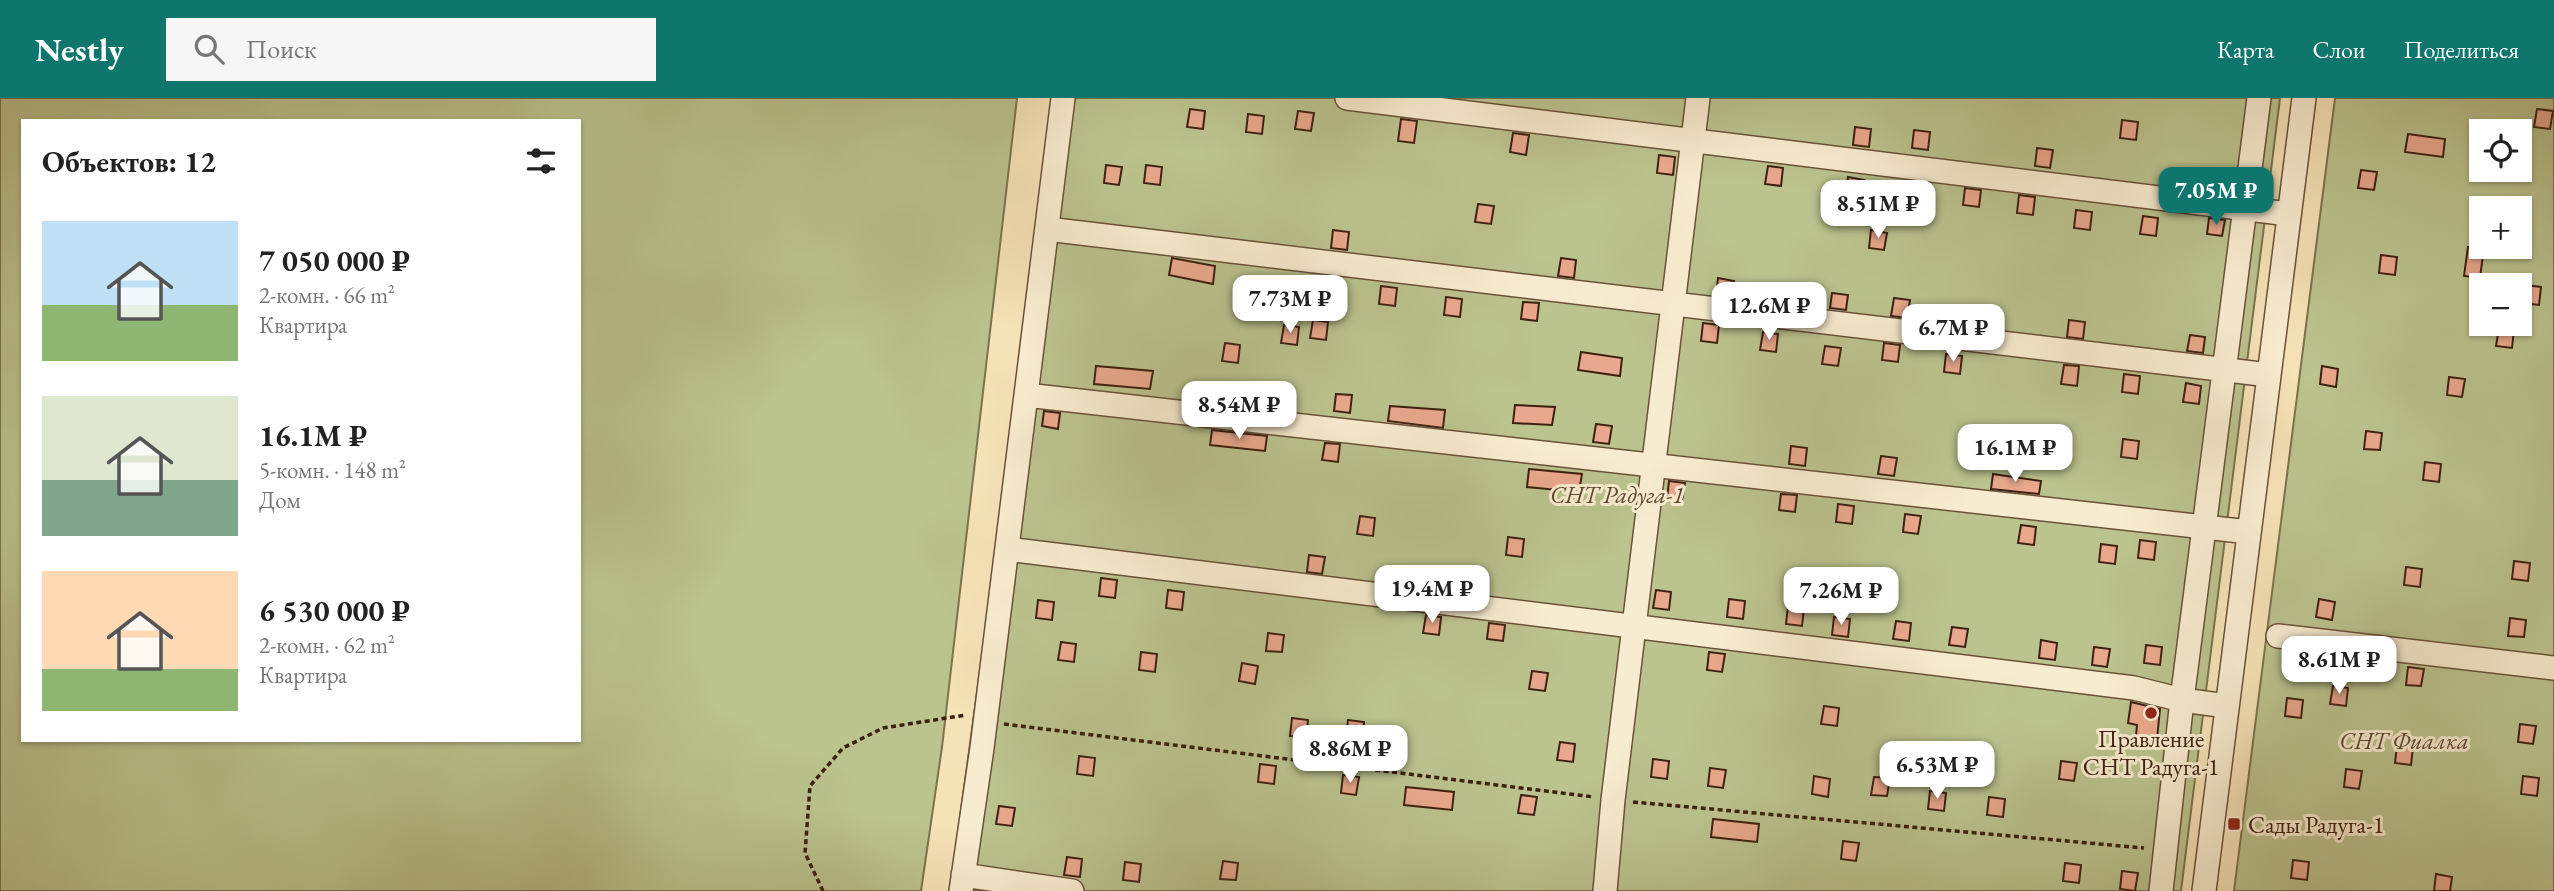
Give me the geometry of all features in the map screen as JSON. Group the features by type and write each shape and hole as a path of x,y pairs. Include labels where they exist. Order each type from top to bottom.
{"street":[{"path":"1063,98 986,720 962,883 1072,891"},
{"path":"1347,98 2289,214"},
{"path":"1605,891 1613,800 1698,98"},
{"path":"2161,891 2163,850 2259,98"},
{"path":"2204,891 2304,98"},
{"path":"1047,229 2269,375"},
{"path":"1026,395 2249,533"},
{"path":"1007,549 2134,688 2182,700 2227,706"},
{"path":"2278,636 2554,668"}],"path":[{"path":"823,891 805,853 810,786 843,748 883,728 965,715 1037,729 1613,800 2163,850"}],"green space":[{"path":"0,98 1017,98 942,747 921,891 0,891"},
{"name":"СНТ Радуга-1","path":"1058,98 2280,98 2181,891 950,891"},
{"name":"СНТ Фиалка","path":"2335,98 2554,98 2554,891 2234,891"}],"building":[{"path":"1190,109 1205,111 1203,129 1187,127"},
{"path":"2537,109 2553,111 2550,129 2534,127"},
{"path":"1298,111 1314,113 1311,131 1295,129"},
{"path":"1248,114 1264,116 1262,134 1246,132"},
{"path":"1401,119 1417,121 1414,143 1398,141"},
{"path":"2122,120 2138,122 2136,140 2120,138"},
{"path":"1855,127 1871,129 1869,147 1853,145"},
{"path":"1914,130 1930,132 1928,150 1912,148"},
{"path":"1513,133 1529,135 1526,155 1510,152"},
{"path":"2408,134 2445,139 2443,157 2405,152"},
{"path":"2037,148 2053,150 2050,168 2035,166"},
{"path":"1659,155 1675,157 1673,175 1657,173"},
{"path":"1106,165 1122,167 1119,185 1104,183"},
{"path":"1146,165 1162,167 1160,185 1144,183"},
{"path":"1768,166 1783,168 1781,186 1765,184"},
{"path":"2217,169 2233,171 2230,189 2215,187"},
{"path":"2361,170 2377,172 2374,190 2358,188"},
{"path":"1848,177 1864,180 1862,197 1846,195"},
{"path":"1965,188 1981,190 1979,207 1963,205"},
{"path":"2019,195 2035,197 2033,215 2017,213"},
{"path":"1478,204 1494,206 1491,224 1475,222"},
{"path":"2076,210 2092,212 2090,230 2074,228"},
{"path":"2143,216 2158,218 2156,236 2140,234"},
{"path":"2209,218 2225,220 2222,236 2207,234"},
{"path":"1333,230 1349,232 1347,250 1331,248"},
{"path":"1871,230 1887,233 1884,250 1869,248"},
{"path":"2469,247 2469,259 2482,259 2481,273 2464,276"},
{"path":"2381,255 2397,257 2395,275 2379,273"},
{"path":"1172,258 1215,266 1213,284 1169,275"},
{"path":"1561,258 1576,260 1574,278 1558,276"},
{"path":"1718,278 1734,281 1732,297 1716,295"},
{"path":"1381,286 1397,288 1395,306 1379,304"},
{"path":"2532,286 2541,287 2539,305 2532,304"},
{"path":"1832,293 1848,295 1846,310 1830,308"},
{"path":"1446,297 1462,299 1460,317 1444,315"},
{"path":"1894,298 1910,300 1907,318 1891,316"},
{"path":"1523,302 1539,303 1537,321 1521,319"},
{"path":"1313,320 1328,322 1326,340 1310,338"},
{"path":"2069,320 2085,322 2083,339 2067,337"},
{"path":"1703,323 1719,325 1717,343 1701,341"},
{"path":"1284,325 1299,327 1297,345 1281,343"},
{"path":"1763,332 1778,334 1776,352 1760,350"},
{"path":"2190,335 2205,337 2203,353 2187,351"},
{"path":"2498,336 2513,336 2512,348 2496,346"},
{"path":"1225,343 1240,345 1238,363 1222,361"},
{"path":"1884,343 1900,345 1898,362 1882,360"},
{"path":"1825,346 1841,348 1838,366 1822,364"},
{"path":"1581,352 1622,358 1620,376 1578,370"},
{"path":"1946,354 1962,356 1960,374 1944,372"},
{"path":"2064,365 2079,366 2077,386 2061,384"},
{"path":"1096,366 1153,371 1150,389 1094,384"},
{"path":"2322,366 2338,369 2336,387 2320,384"},
{"path":"2124,374 2140,376 2138,394 2122,392"},
{"path":"2449,377 2465,379 2462,397 2447,395"},
{"path":"2186,383 2201,386 2199,404 2183,402"},
{"path":"1336,394 1352,395 1350,413 1334,411"},
{"path":"1515,405 1555,407 1552,425 1513,423"},
{"path":"1390,406 1445,410 1443,428 1388,421"},
{"path":"1044,411 1060,413 1058,429 1042,426"},
{"path":"1596,424 1612,426 1609,444 1593,442"},
{"path":"1212,430 1267,436 1265,451 1210,445"},
{"path":"2366,431 2382,433 2380,450 2364,449"},
{"path":"2123,439 2139,441 2137,459 2121,457"},
{"path":"1325,443 1340,444 1338,462 1322,460"},
{"path":"1791,446 1807,448 1805,466 1789,464"},
{"path":"1881,456 1897,458 1894,476 1878,474"},
{"path":"2425,462 2441,464 2439,482 2423,480"},
{"path":"1529,469 1582,474 1579,492 1527,487"},
{"path":"1993,474 2041,481 2039,494 1991,489"},
{"path":"1669,481 1685,483 1682,501 1667,499"},
{"path":"1781,494 1797,495 1795,512 1779,510"},
{"path":"1838,504 1854,506 1852,524 1836,522"},
{"path":"1905,514 1921,516 1918,534 1903,532"},
{"path":"1360,516 1375,518 1373,536 1357,534"},
{"path":"2021,525 2036,527 2034,545 2018,543"},
{"path":"1508,537 1524,539 1522,557 1506,555"},
{"path":"2140,540 2156,542 2154,560 2138,558"},
{"path":"2101,544 2117,546 2115,564 2099,562"},
{"path":"1309,555 1325,557 1322,574 1307,572"},
{"path":"2514,561 2530,563 2528,581 2512,579"},
{"path":"2406,567 2422,569 2420,587 2404,585"},
{"path":"1101,578 1117,580 1115,598 1099,596"},
{"path":"1168,590 1184,592 1182,610 1166,608"},
{"path":"1656,590 1671,592 1669,610 1653,608"},
{"path":"1729,599 1745,601 1743,619 1727,617"},
{"path":"2319,599 2335,602 2332,620 2316,617"},
{"path":"1038,600 1054,602 1052,620 1036,618"},
{"path":"1788,606 1804,608 1802,626 1786,624"},
{"path":"1426,615 1441,617 1439,635 1423,633"},
{"path":"1834,617 1850,619 1848,637 1832,635"},
{"path":"2510,618 2526,620 2524,637 2508,636"},
{"path":"1896,621 1911,623 1909,641 1893,639"},
{"path":"1489,623 1505,625 1503,641 1487,639"},
{"path":"1952,627 1968,629 1965,647 1949,645"},
{"path":"1268,633 1284,635 1282,652 1266,651"},
{"path":"2041,640 2057,643 2055,660 2039,658"},
{"path":"1061,642 1076,644 1074,662 1058,660"},
{"path":"2146,645 2162,647 2160,665 2144,663"},
{"path":"2094,647 2110,649 2107,667 2092,665"},
{"path":"1141,652 1157,654 1155,672 1139,670"},
{"path":"1709,652 1725,654 1722,672 1707,670"},
{"path":"1242,663 1258,666 1255,684 1239,681"},
{"path":"2408,667 2424,669 2421,686 2406,685"},
{"path":"1532,671 1548,673 1545,691 1529,689"},
{"path":"2333,686 2348,688 2346,706 2330,704"},
{"path":"2287,698 2303,700 2301,718 2285,716"},
{"path":"2131,702 2160,709 2157,739 2136,736 2137,725 2128,723"},
{"path":"1824,706 1839,708 1837,726 1821,724"},
{"path":"1292,718 1308,720 1306,738 1290,736"},
{"path":"1348,720 1364,722 1362,740 1346,738"},
{"path":"2520,724 2536,726 2533,744 2518,742"},
{"path":"1560,742 1575,744 1573,762 1557,760"},
{"path":"2397,745 2413,747 2411,765 2395,763"},
{"path":"1079,756 1095,758 1093,776 1077,774"},
{"path":"1653,759 1669,761 1667,779 1651,777"},
{"path":"2061,761 2077,763 2074,781 2059,779"},
{"path":"1260,764 1276,766 1274,784 1258,782"},
{"path":"1710,768 1726,770 1723,788 1708,786"},
{"path":"2346,769 2362,771 2359,789 2344,787"},
{"path":"1343,775 1359,777 1356,795 1341,793"},
{"path":"1814,776 1830,779 1828,797 1812,794"},
{"path":"2523,776 2539,778 2537,796 2521,794"},
{"path":"1874,777 1890,778 1887,796 1871,795"},
{"path":"1406,787 1454,792 1452,810 1404,805"},
{"path":"1930,791 1946,793 1944,811 1928,809"},
{"path":"1521,795 1537,797 1534,815 1518,813"},
{"path":"1989,797 2005,799 2003,817 1987,815"},
{"path":"999,806 1015,808 1012,826 996,824"},
{"path":"1713,819 1759,824 1757,842 1711,837"},
{"path":"1843,841 1859,843 1856,861 1841,859"},
{"path":"1067,857 1082,859 1080,877 1064,875"},
{"path":"2293,860 2309,862 2307,880 2291,878"},
{"path":"1223,861 1238,863 1236,880 1220,879"},
{"path":"1125,862 1141,864 1139,882 1123,880"},
{"path":"2065,863 2081,865 2079,883 2063,881"},
{"path":"2122,871 2138,873 2135,891 2120,889"},
{"path":"2436,874 2452,877 2450,891 2434,891"}],"place":[{"name":"Правление СНТ Радуга-1","path":"2151,713"},
{"name":"Сады Радуга-1","path":"2234,824"}]}
